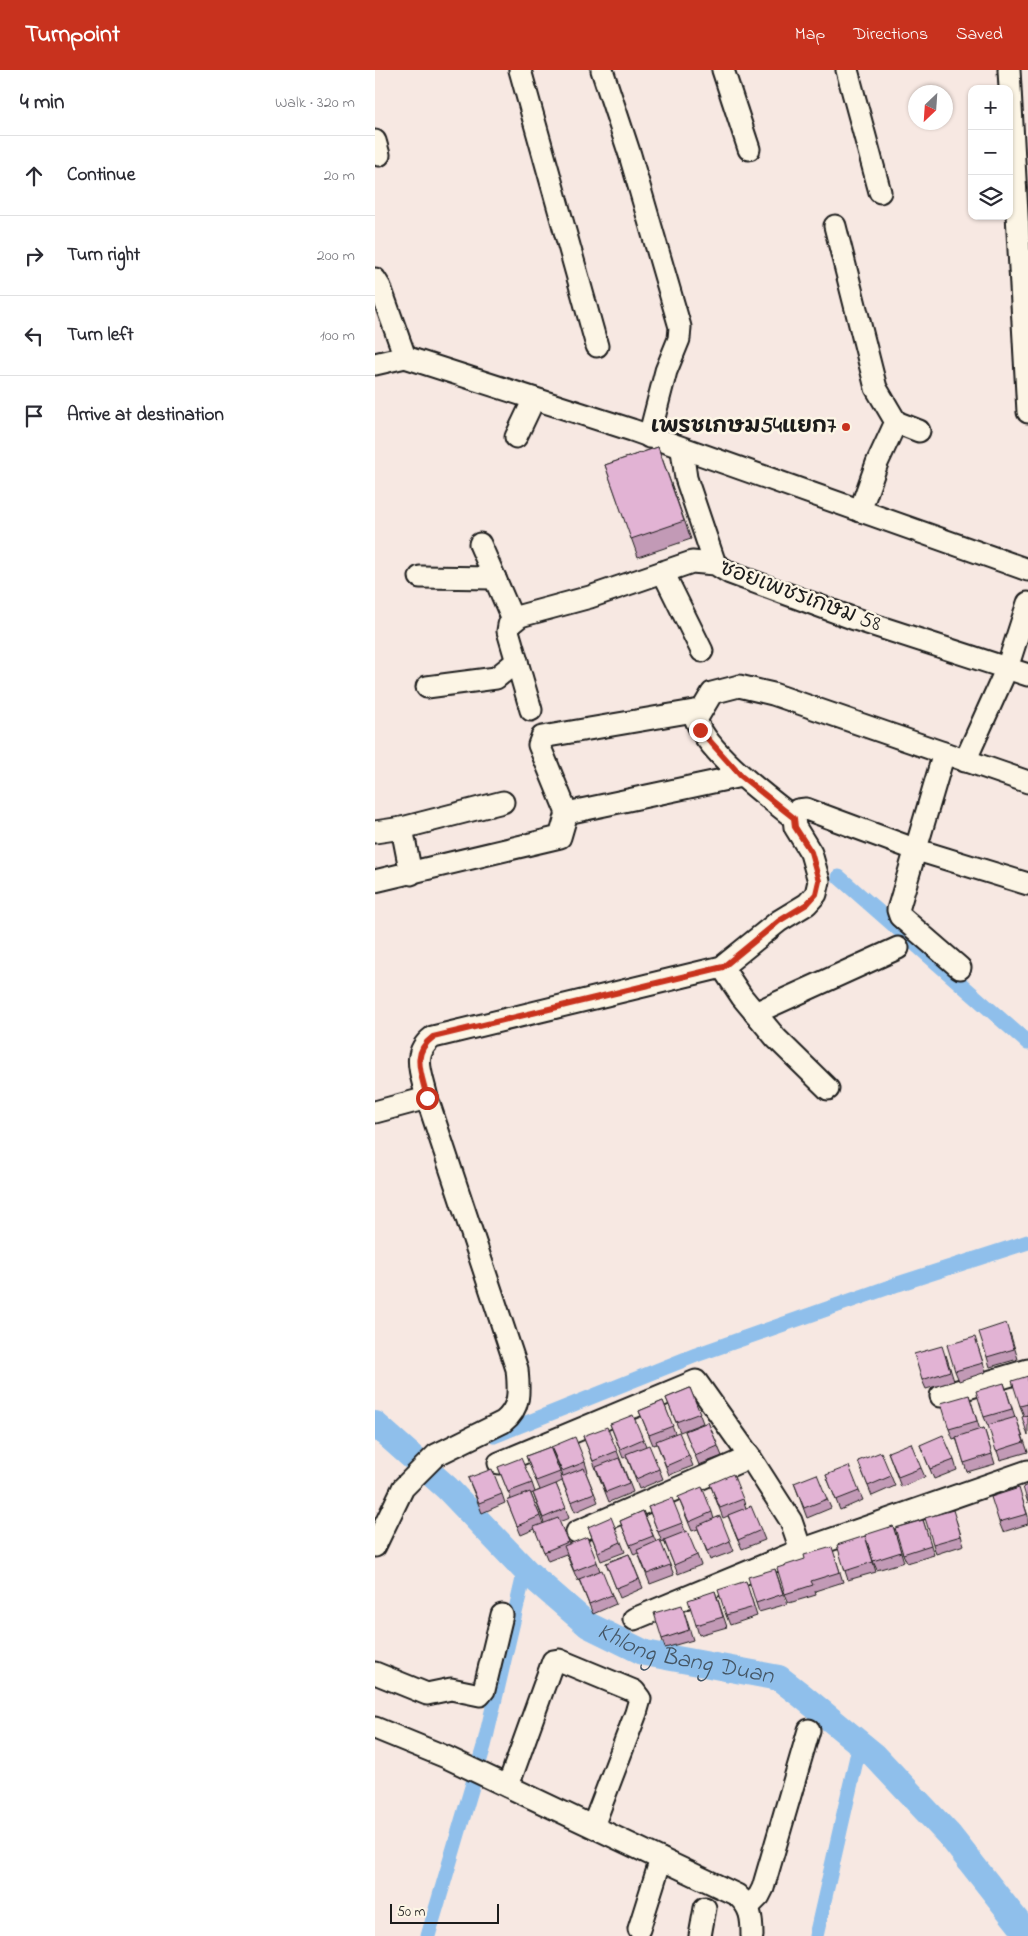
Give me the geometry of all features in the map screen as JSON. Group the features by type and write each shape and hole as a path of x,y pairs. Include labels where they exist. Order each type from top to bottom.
{"street":[{"path":"520,70 597,346"},
{"path":"602,70 630,155 681,327 679,339 665,371 649,437"},
{"path":"723,70 749,149"},
{"path":"847,70 880,192"},
{"path":"1009,70 1028,412"},
{"path":"835,226 876,388 896,422 919,431"},
{"path":"375,279 380,287 405,357"},
{"path":"375,364 405,357 649,437 1028,570"},
{"path":"516,437 534,399"},
{"path":"860,511 877,463 896,422"},
{"path":"682,450 686,478 715,564"},
{"path":"480,544 513,620 508,631 531,710"},
{"name":"ซอยเพชรเกษม 58","path":"513,620 520,616 590,597 692,562 715,564 730,573 852,618 1028,675"},
{"path":"663,572 702,651"},
{"path":"419,577 495,578"},
{"path":"965,761 1007,668 1028,603"},
{"path":"427,687 496,678 517,661"},
{"path":"794,818 741,776 700,730 696,720 712,693 739,686 773,694 1028,782"},
{"path":"567,813 539,745 542,736 701,710"},
{"path":"944,753 914,849 898,910 900,916 960,968"},
{"path":"375,880 411,874 556,840 562,833 564,818 567,813 741,776"},
{"path":"375,832 401,828 503,802"},
{"path":"375,1546 403,1488 436,1455 503,1422 511,1416 517,1405 519,1391 517,1368 427,1098 418,1057 423,1044 433,1037 723,967 779,921 807,904 816,894 819,881 811,852 795,827 794,818 799,810 806,809 914,849 1028,884"},
{"path":"401,828 411,874"},
{"path":"755,1013 898,948"},
{"path":"723,967 755,1013 776,1038 828,1089"},
{"path":"375,1112 427,1098"},
{"path":"941,1396 1028,1370"},
{"path":"499,1463 696,1381 750,1456 791,1521 801,1550"},
{"path":"577,1532 750,1456"},
{"path":"635,1620 801,1550 1028,1471"},
{"path":"375,1673 427,1694 451,1689 480,1695 484,1690 502,1615"},
{"path":"499,1781 553,1660 559,1660 634,1691 640,1699 636,1713 593,1826"},
{"path":"375,1728 499,1781 737,1895 748,1907 752,1918 752,1936"},
{"path":"748,1907 759,1896 763,1888 809,1730"},
{"path":"639,1929 661,1859"},
{"path":"700,1936 705,1908"}],"building":[{"path":"658,447 684,521 631,539 605,465"},
{"path":"1006,1323 1014,1349 987,1357 979,1332"},
{"path":"975,1337 983,1363 955,1371 947,1345"},
{"path":"942,1346 950,1371 922,1380 914,1354"},
{"path":"1028,1376 1028,1404 1020,1406 1012,1381"},
{"path":"1004,1383 1012,1409 984,1417 976,1391"},
{"path":"690,1388 700,1413 676,1422 666,1398"},
{"path":"969,1395 977,1421 949,1429 941,1403"},
{"path":"663,1401 673,1426 649,1435 639,1411"},
{"path":"633,1415 643,1439 620,1449 610,1424"},
{"path":"1028,1415 1028,1436 1022,1417"},
{"path":"1016,1417 1024,1442 996,1451 988,1425"},
{"path":"708,1422 718,1446 695,1456 685,1431"},
{"path":"607,1427 617,1451 593,1461 583,1436"},
{"path":"984,1428 992,1454 964,1463 956,1437"},
{"path":"679,1432 689,1456 666,1466 656,1441"},
{"path":"943,1435 954,1460 930,1469 920,1445"},
{"path":"575,1437 585,1462 562,1471 551,1447"},
{"path":"911,1443 921,1468 898,1477 888,1452"},
{"path":"649,1445 659,1469 636,1479 626,1454"},
{"path":"550,1447 560,1472 536,1481 526,1456"},
{"path":"881,1452 891,1476 868,1486 858,1461"},
{"path":"521,1458 532,1483 508,1492 498,1467"},
{"path":"619,1458 629,1483 606,1492 596,1467"},
{"path":"849,1466 859,1491 836,1500 826,1475"},
{"path":"584,1468 594,1493 571,1502 561,1477"},
{"path":"492,1469 502,1494 479,1503 468,1478"},
{"path":"733,1474 743,1499 720,1508 710,1484"},
{"path":"817,1474 827,1499 804,1508 794,1483"},
{"path":"556,1484 566,1508 543,1518 533,1493"},
{"path":"1028,1485 1028,1503 1023,1487"},
{"path":"702,1487 712,1512 689,1522 678,1497"},
{"path":"1019,1488 1027,1514 999,1522 991,1497"},
{"path":"530,1492 540,1516 517,1526 507,1501"},
{"path":"672,1498 682,1523 658,1532 648,1507"},
{"path":"751,1506 761,1530 738,1540 728,1515"},
{"path":"953,1510 961,1536 933,1544 925,1518"},
{"path":"643,1511 653,1536 630,1545 620,1521"},
{"path":"720,1516 730,1541 707,1551 697,1526"},
{"path":"611,1517 621,1542 598,1552 588,1527"},
{"path":"558,1518 568,1542 544,1552 534,1527"},
{"path":"923,1520 931,1545 903,1554 895,1528"},
{"path":"893,1526 901,1552 873,1561 865,1535"},
{"path":"687,1531 697,1555 674,1565 664,1540"},
{"path":"865,1536 873,1562 845,1571 837,1545"},
{"path":"587,1537 597,1562 574,1571 564,1546"},
{"path":"660,1540 670,1565 647,1574 637,1550"},
{"path":"832,1547 840,1572 811,1581 813,1585 785,1594 777,1568 805,1559 804,1555"},
{"path":"629,1554 639,1579 616,1588 606,1563"},
{"path":"775,1569 783,1594 756,1603 748,1577"},
{"path":"602,1570 612,1595 589,1604 579,1579"},
{"path":"746,1581 754,1607 726,1615 718,1590"},
{"path":"715,1591 723,1617 696,1625 688,1600"},
{"path":"682,1605 689,1630 662,1639 654,1613"}],"waterway":[{"path":"839,877 1028,1043"},
{"path":"494,1436 696,1355 898,1284 1028,1242"},
{"name":"Khlong Bang Duan","path":"375,1424 447,1488 527,1572 588,1625 645,1653 779,1678 801,1695 874,1755 950,1836 1028,1935"},
{"path":"428,1936 484,1746 525,1570"},
{"path":"816,1936 860,1743"}],"place":[{"name":"เพรชเกษม54แยก7","path":"846,427"}],"route":[{"path":"427,1098 418,1057 423,1044 433,1037 723,967 779,921 807,904 816,894 819,881 811,852 795,827 794,818 741,776 700,730"}]}
